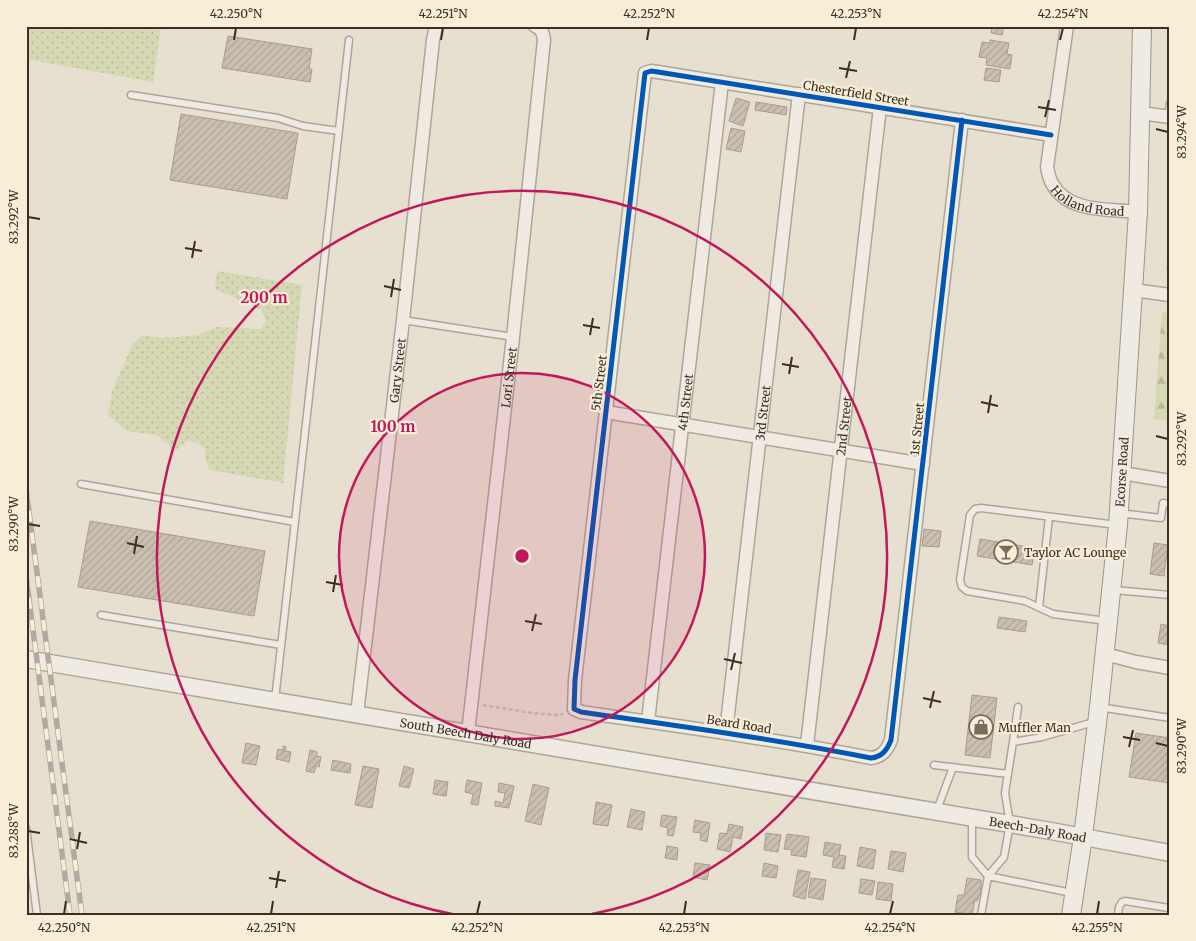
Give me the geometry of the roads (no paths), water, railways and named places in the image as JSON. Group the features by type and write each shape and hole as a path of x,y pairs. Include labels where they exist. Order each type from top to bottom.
{"main road":[{"name":"Ecorse Road","path":"1071,915 1098,714 1122,473 1138,212 1143,27"}],"street":[{"name":"Gary Street","path":"357,714 404,320 436,26"},
{"name":"Lori Street","path":"468,733 513,337 544,40 543,32 535,26"},
{"name":"Holland Road","path":"1067,26 1047,167 1050,179 1063,198 1076,205 1089,208 1138,212"},
{"name":"Chesterfield Street","path":"658,72 1051,134"},
{"name":"5th Street","path":"568,712 575,680 645,73 658,72"},
{"name":"4th Street","path":"648,721 722,82"},
{"name":"3rd Street","path":"726,732 799,94"},
{"name":"2nd Street","path":"807,746 880,107"},
{"path":"1141,114 1169,117"},
{"name":"1st Street","path":"891,740 962,120"},
{"path":"1133,290 1170,295"},
{"path":"606,412 923,464"},
{"path":"1122,473 1170,481"},
{"path":"1104,654 1170,668"},
{"name":"South Beech Daly Road","path":"26,659 906,807"},
{"name":"Beard Road","path":"568,712 581,712 726,732 871,758 878,757 884,753 891,740"},
{"name":"Beech-Daly Road","path":"906,807 1082,836 1170,853"}],"lane":[{"path":"275,701 349,40"},
{"path":"131,95 278,118 303,126 339,131"},
{"path":"1169,117 1170,103"},
{"path":"404,320 513,337"},
{"path":"81,484 295,522"},
{"path":"1108,621 1053,614 1025,601 967,591 962,587 960,580 970,514 975,509 981,508 1049,517 1162,518 1163,503 1170,504"},
{"path":"1039,607 1049,517"},
{"path":"1111,590 1170,595"},
{"path":"101,615 281,645"},
{"path":"981,915 988,876 1004,857 1010,824 1005,793 1018,706"},
{"path":"1013,742 1042,737 1098,714 1170,718"},
{"path":"934,765 1008,774"},
{"path":"936,812 953,767"},
{"path":"972,818 972,857 988,876 1074,894"},
{"path":"26,828 37,915"},
{"path":"1118,915 1119,907 1125,901 1170,907 1169,915"}],"railway":[{"path":"26,489 82,915"},
{"path":"26,576 70,915"}],"place":[{"name":"Taylor AC Lounge","path":"1006,552"},
{"name":"Muffler Man","path":"981,727"}]}
